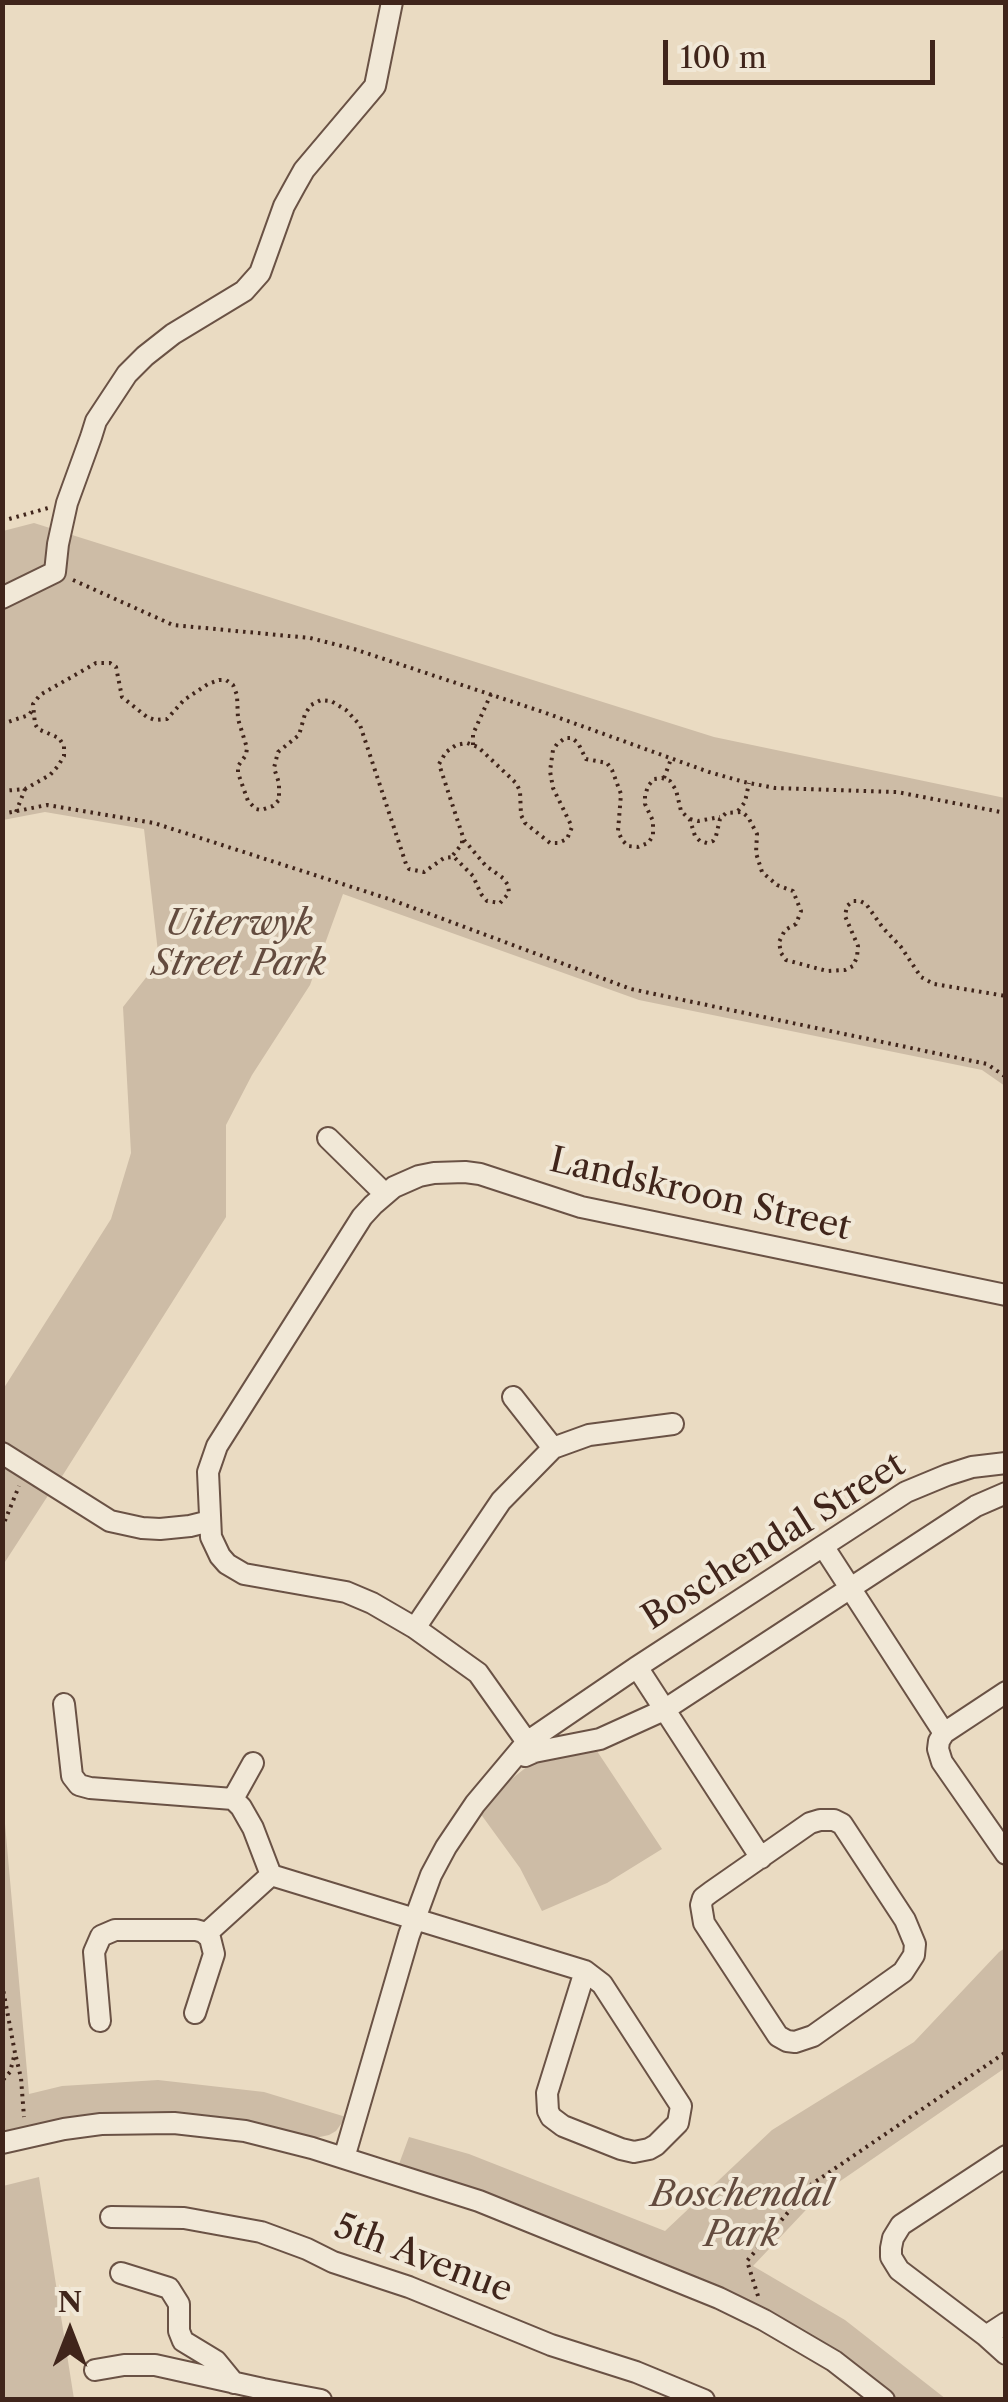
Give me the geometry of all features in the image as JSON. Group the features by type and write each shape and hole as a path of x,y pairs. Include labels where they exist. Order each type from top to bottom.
{"street":[{"path":"2,598 55,572 67,504 96,421 127,374 173,334 244,291 260,273 284,206 304,170 375,86 392,2"},
{"path":"328,1138 385,1194"},
{"name":"Landskroon Street","path":"531,1747 478,1674 416,1628 346,1592 235,1570 214,1547 208,1472 217,1446 362,1217 385,1194 434,1172 480,1174 582,1207 1006,1294"},
{"path":"513,1397 553,1448"},
{"path":"416,1628 501,1502 553,1448 589,1435 673,1424"},
{"path":"2,1453 110,1521 160,1529 210,1521"},
{"name":"Boschendal Street","path":"344,2158 414,1919 431,1875 487,1789 531,1747 637,1668 906,1492 972,1468 1006,1463"},
{"path":"531,1747 600,1738 664,1710 976,1506 1006,1492"},
{"path":"824,1546 944,1733"},
{"name":"Boschendal Street","path":"637,1668 761,1858"},
{"path":"1006,1692 944,1733 938,1750 942,1762 1006,1854"},
{"path":"64,1704 72,1776 79,1786 233,1799 252,1828 271,1875"},
{"path":"233,1799 253,1763"},
{"path":"834,1820 842,1824 905,1920 915,1944 914,1955 903,1972 813,2036 796,2042 778,2036 701,1914 703,1898 761,1858 810,1823 834,1820"},
{"path":"271,1875 585,1970 602,1984 681,2106 678,2123 649,2149 620,2149 562,2126 548,2110 548,2093 585,1970"},
{"path":"206,1934 271,1875"},
{"path":"100,2021 94,1952 102,1936 115,1930 196,1930 206,1934 213,1942 214,1954 195,2013"},
{"path":"2,2143 101,2124 174,2123 245,2132 344,2158 479,2201 671,2278 764,2320 834,2361 884,2400"},
{"path":"1006,2156 901,2225 891,2248 900,2270 1006,2354"},
{"name":"5th Avenue","path":"110,2217 184,2218 261,2232 704,2400"},
{"path":"121,2273 169,2288 179,2304 183,2341 216,2361 234,2383"},
{"path":"986,2336 1006,2323"},
{"path":"95,2370 155,2365 322,2400"}],"path":[{"path":"2,520 67,504"},
{"path":"55,572 173,625 310,638 354,649 749,783 774,788 897,792 1006,813"},
{"path":"2,791 25,789 50,775 64,756 59,738 38,730 34,724 33,704 40,695 81,670 102,662 110,663 118,672 122,697 155,720 163,721 208,684 226,680 236,690 238,720 247,748 238,773 248,801 261,810 278,800 279,783 274,768 278,752 299,734 311,705 331,701 346,710 360,725 409,869 424,872 454,857 473,876 487,901 500,903 506,899 508,884 486,866 462,835 439,764 446,752 456,746 467,743 478,747 516,783 525,823 550,843 567,839 571,832 550,770 554,750 564,738 578,743 586,759 607,763 612,770 620,794 618,831 628,846 638,848 648,844 653,836 653,821 644,796 654,779 664,779 676,790 681,811 700,841 707,843 716,836 724,815"},
{"path":"473,745 491,694"},
{"path":"2,724 29,714 33,708"},
{"path":"664,779 671,759"},
{"path":"738,812 749,783"},
{"path":"16,812 25,789"},
{"path":"2,814 48,805 154,823 392,900 631,989 987,1064 1006,1078"},
{"path":"686,817 698,821 738,812 748,817 757,834 762,872 776,885 793,891 801,911 796,924 785,930 779,942 786,960 826,972 852,966 858,946 845,916 848,906 860,901 902,947 921,977 934,984 1006,996"},
{"path":"448,858 462,844 462,835"},
{"path":"2,1528 26,1468"},
{"path":"2,1984 21,2078 26,2136"},
{"path":"2,2081 10,2072 14,2052"},
{"path":"764,2320 747,2261 812,2184 1006,2052"}],"green space":[{"name":"Uiterwyk Street Park","path":"34,523 714,737 1005,798 1005,1086 982,1070 639,1000 343,894 310,985 252,1075 226,1125 226,1217 61,1478 3,1441 2,1391 111,1219 131,1153 123,1007 159,961 144,829 45,812 3,820 3,531"},
{"path":"3,1464 49,1494 3,1565"},
{"path":"593,1745 662,1849 607,1883 542,1911 520,1868 480,1813 505,1784 528,1766"},
{"path":"2,1790 29,2094 62,2086 158,2080 264,2092 346,2117 336,2131 315,2138 242,2120 151,2111 97,2113 3,2131"},
{"name":"Boschendal Park","path":"1005,1948 1005,2068 820,2195 753,2266 845,2320 946,2399 898,2399 842,2355 770,2311 710,2282 513,2202 399,2164 409,2137 469,2154 665,2231 772,2130 914,2042"},
{"path":"39,2177 74,2399 3,2399 3,2186"}]}
